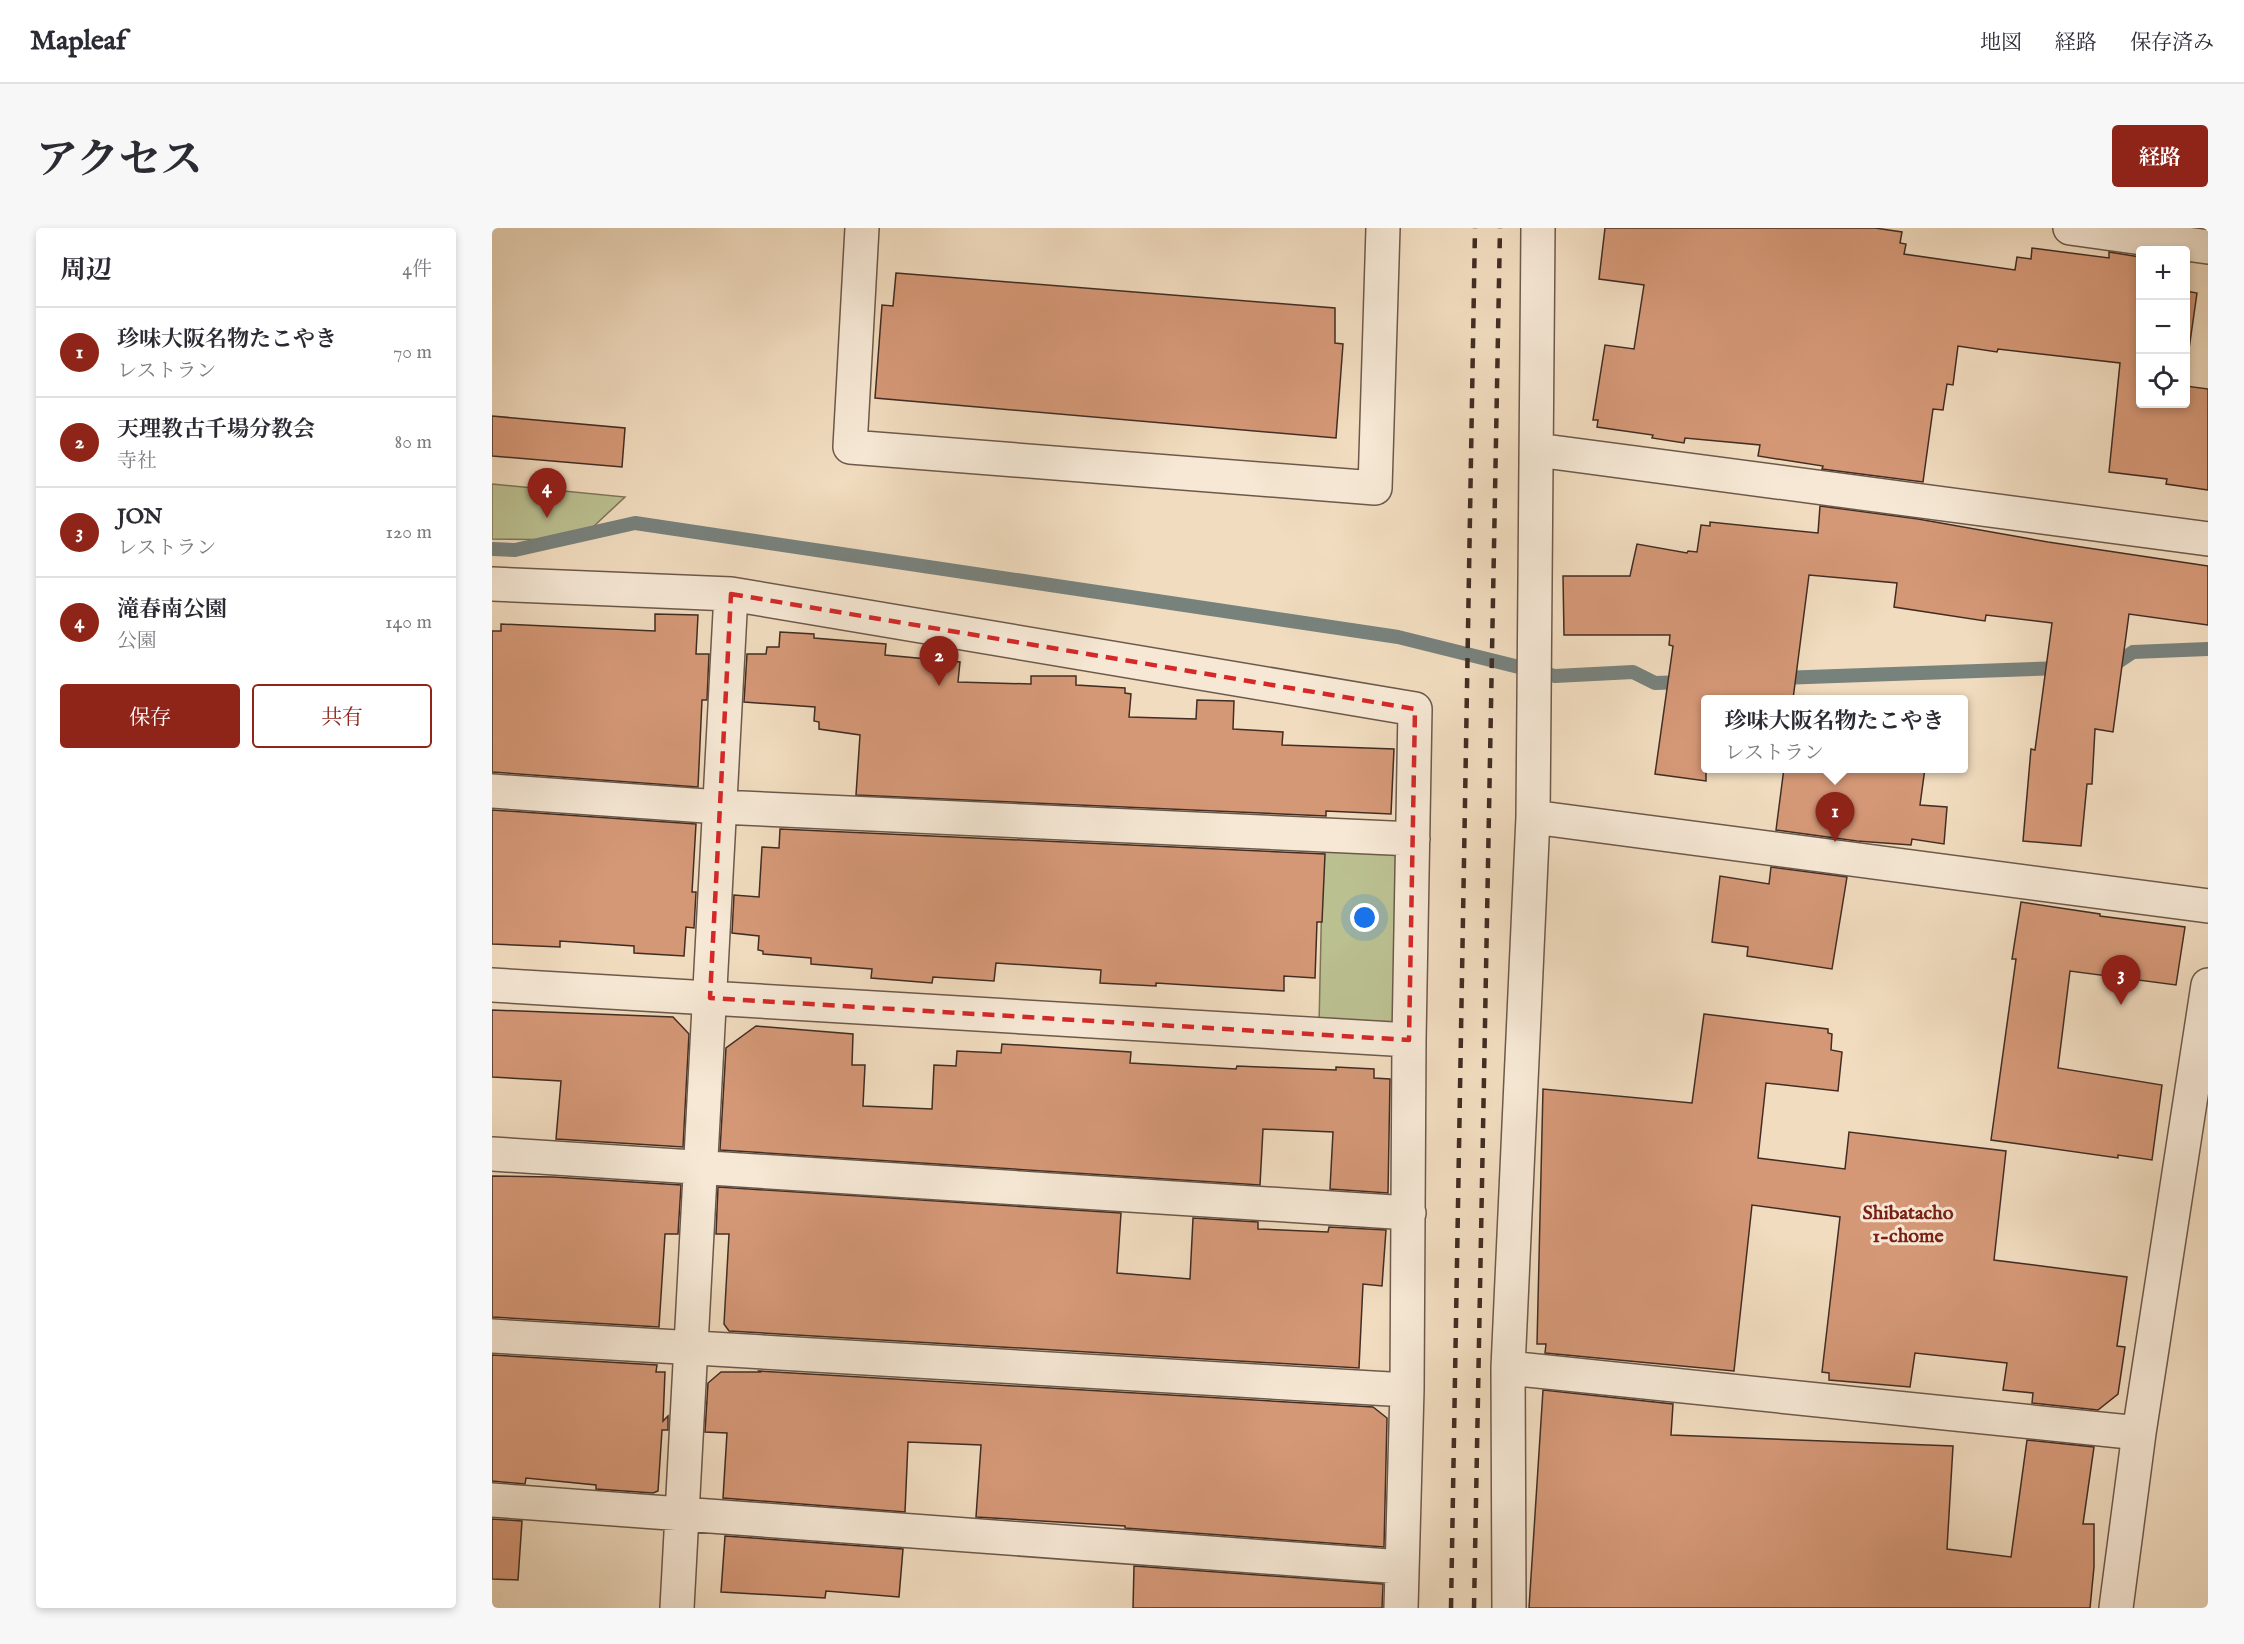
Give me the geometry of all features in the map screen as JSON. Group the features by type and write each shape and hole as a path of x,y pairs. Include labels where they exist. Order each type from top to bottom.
{"street":[{"path":"862,228 850,447 1375,488 1383,228"},
{"path":"1509,1608 1508,1368 1533,817 1538,228"},
{"path":"2070,228 2208,247"},
{"path":"1537,450 2208,540"},
{"path":"492,584 731,594 1415,709 1409,1040 1407,1390 1401,1608"},
{"path":"677,1608 731,594"},
{"path":"492,791 720,807 1413,839"},
{"path":"1533,817 2208,906"},
{"path":"492,985 1409,1040"},
{"path":"2116,1608 2139,1433 2208,985"},
{"path":"492,1154 1409,1213"},
{"path":"492,1336 1407,1390"},
{"path":"1508,1368 2139,1433"},
{"path":"492,1500 1402,1567"}],"highlighted area":[{"path":"731,594 1415,709 1409,1040 710,998"}],"green space":[{"path":"492,484 625,497 579,540 492,539"},
{"path":"1323,844 1395,849 1403,866 1403,1005 1388,1030 1319,1025"}],"building":[{"path":"1605,228 1875,228 1902,232 1900,243 1906,244 1904,254 2015,270 2017,257 2031,259 2032,248 2109,258 2109,252 2136,256 2136,408 2190,408 2190,387 2208,389 2208,490 2166,484 2167,479 2109,472 2120,363 1998,349 1997,352 1958,346 1953,385 1947,384 1943,410 1933,409 1923,482 1822,469 1823,466 1758,456 1760,445 1685,438 1684,443 1652,438 1653,435 1597,427 1598,420 1593,420 1605,345 1634,349 1644,285 1599,279"},
{"path":"896,273 1335,308 1335,343 1343,344 1336,438 875,398 882,305 893,306"},
{"path":"2190,292 2197,293 2190,342"},
{"path":"492,416 625,428 622,467 492,456"},
{"path":"1820,506 1918,519 2048,542 2208,566 2208,625 2129,614 2113,732 2095,729 2092,784 2087,784 2081,846 2023,841 2031,749 2035,750 2052,623 1986,615 1985,621 1894,607 1897,583 1809,575 1794,695 1701,695 1701,773 1706,773 1706,781 1655,774 1673,646 1669,645 1670,635 1564,635 1563,576 1630,576 1637,544 1687,553 1688,551 1697,552 1701,525 1710,526 1710,522 1818,533"},
{"path":"655,614 698,615 696,654 709,654 707,700 702,700 698,787 492,772 492,631 501,631 501,624 655,631"},
{"path":"780,632 814,634 814,638 886,644 885,655 960,662 958,682 1031,684 1031,676 1076,676 1076,685 1125,688 1125,693 1131,694 1129,717 1196,719 1197,700 1234,701 1233,729 1283,732 1282,745 1394,749 1391,814 1326,811 1326,816 856,795 860,735 819,729 819,722 814,721 815,707 744,702 747,654 766,654 767,647 779,647"},
{"path":"1783,773 1924,773 1920,805 1947,807 1944,844 1912,839 1911,845 1857,841 1776,830"},
{"path":"492,810 696,824 692,892 696,892 694,928 686,927 684,956 634,953 634,946 560,941 560,947 492,944"},
{"path":"780,829 1325,854 1322,922 1317,922 1315,978 1284,976 1284,991 1156,983 1156,986 1100,983 1101,970 996,963 994,981 933,977 932,983 871,978 872,969 811,964 811,958 763,954 763,951 758,950 759,936 732,933 734,895 759,897 762,847 779,848"},
{"path":"1771,867 1847,877 1832,969 1747,956 1748,947 1712,942 1720,876 1769,884"},
{"path":"2021,902 2100,914 2100,916 2185,927 2176,985 2070,971 2058,1068 2162,1085 2152,1160 2118,1155 2118,1158 1991,1140 2016,959 2012,959"},
{"path":"492,1010 673,1017 689,1034 683,1147 556,1139 561,1081 492,1077"},
{"path":"1704,1014 1828,1029 1828,1033 1832,1034 1831,1050 1842,1052 1838,1091 1766,1083 1758,1158 1845,1169 1849,1132 2006,1151 1994,1260 2127,1277 2117,1346 2125,1347 2118,1394 2098,1410 2032,1403 2033,1393 2003,1390 2007,1363 1915,1353 1910,1387 1829,1380 1829,1373 1822,1372 1840,1217 1752,1205 1734,1371 1545,1353 1546,1344 1537,1344 1543,1089 1692,1103"},
{"path":"756,1026 853,1034 852,1065 865,1065 863,1106 932,1109 934,1065 956,1066 957,1051 1001,1053 1002,1044 1131,1052 1130,1063 1236,1069 1237,1066 1336,1070 1336,1067 1374,1069 1374,1078 1390,1079 1388,1193 1330,1189 1333,1132 1263,1129 1260,1185 720,1150 726,1048"},
{"path":"492,1176 553,1177 681,1185 678,1234 665,1234 659,1327 492,1317"},
{"path":"718,1187 1121,1213 1117,1273 1190,1279 1193,1218 1258,1222 1258,1229 1328,1232 1329,1227 1386,1230 1382,1286 1363,1284 1359,1368 729,1331 724,1324 729,1234 716,1234"},
{"path":"492,1355 657,1365 656,1372 665,1372 663,1421 668,1416 668,1430 662,1430 658,1491 653,1493 596,1489 596,1485 526,1478 525,1484 492,1481"},
{"path":"759,1371 1373,1407 1387,1418 1384,1547 1125,1528 1125,1526 976,1517 981,1445 908,1442 905,1512 723,1498 727,1433 705,1432 708,1383 721,1372"},
{"path":"1543,1390 1673,1404 1671,1435 1953,1446 1947,1549 2011,1557 2027,1440 2094,1447 2083,1524 2094,1524 2094,1567 2090,1608 1529,1608"},
{"path":"492,1519 522,1521 518,1580 492,1579"},
{"path":"725,1536 903,1549 899,1597 826,1591 825,1598 721,1592"},
{"path":"1134,1566 1383,1584 1382,1608 1133,1608"}],"waterway":[{"path":"492,549 515,550 635,523 1398,637 1555,676 1633,672 1655,683 1686,682"},
{"path":"2106,666 2112,666 2133,652 2208,649"},
{"path":"1780,678 2063,668"}],"railway":[{"path":"1451,1608 1475,228"},
{"path":"1474,1608 1500,228"}],"place":[{"name":"滝春南公園","path":"547,518"},
{"name":"天理教古千場分教会","path":"939,686"},
{"name":"珍味大阪名物たこやき","path":"1835,842"},
{"name":"JON","path":"2121,1005"}],"district":[{"name":"Shibatacho 1-chome","path":"1908,1224"}]}
